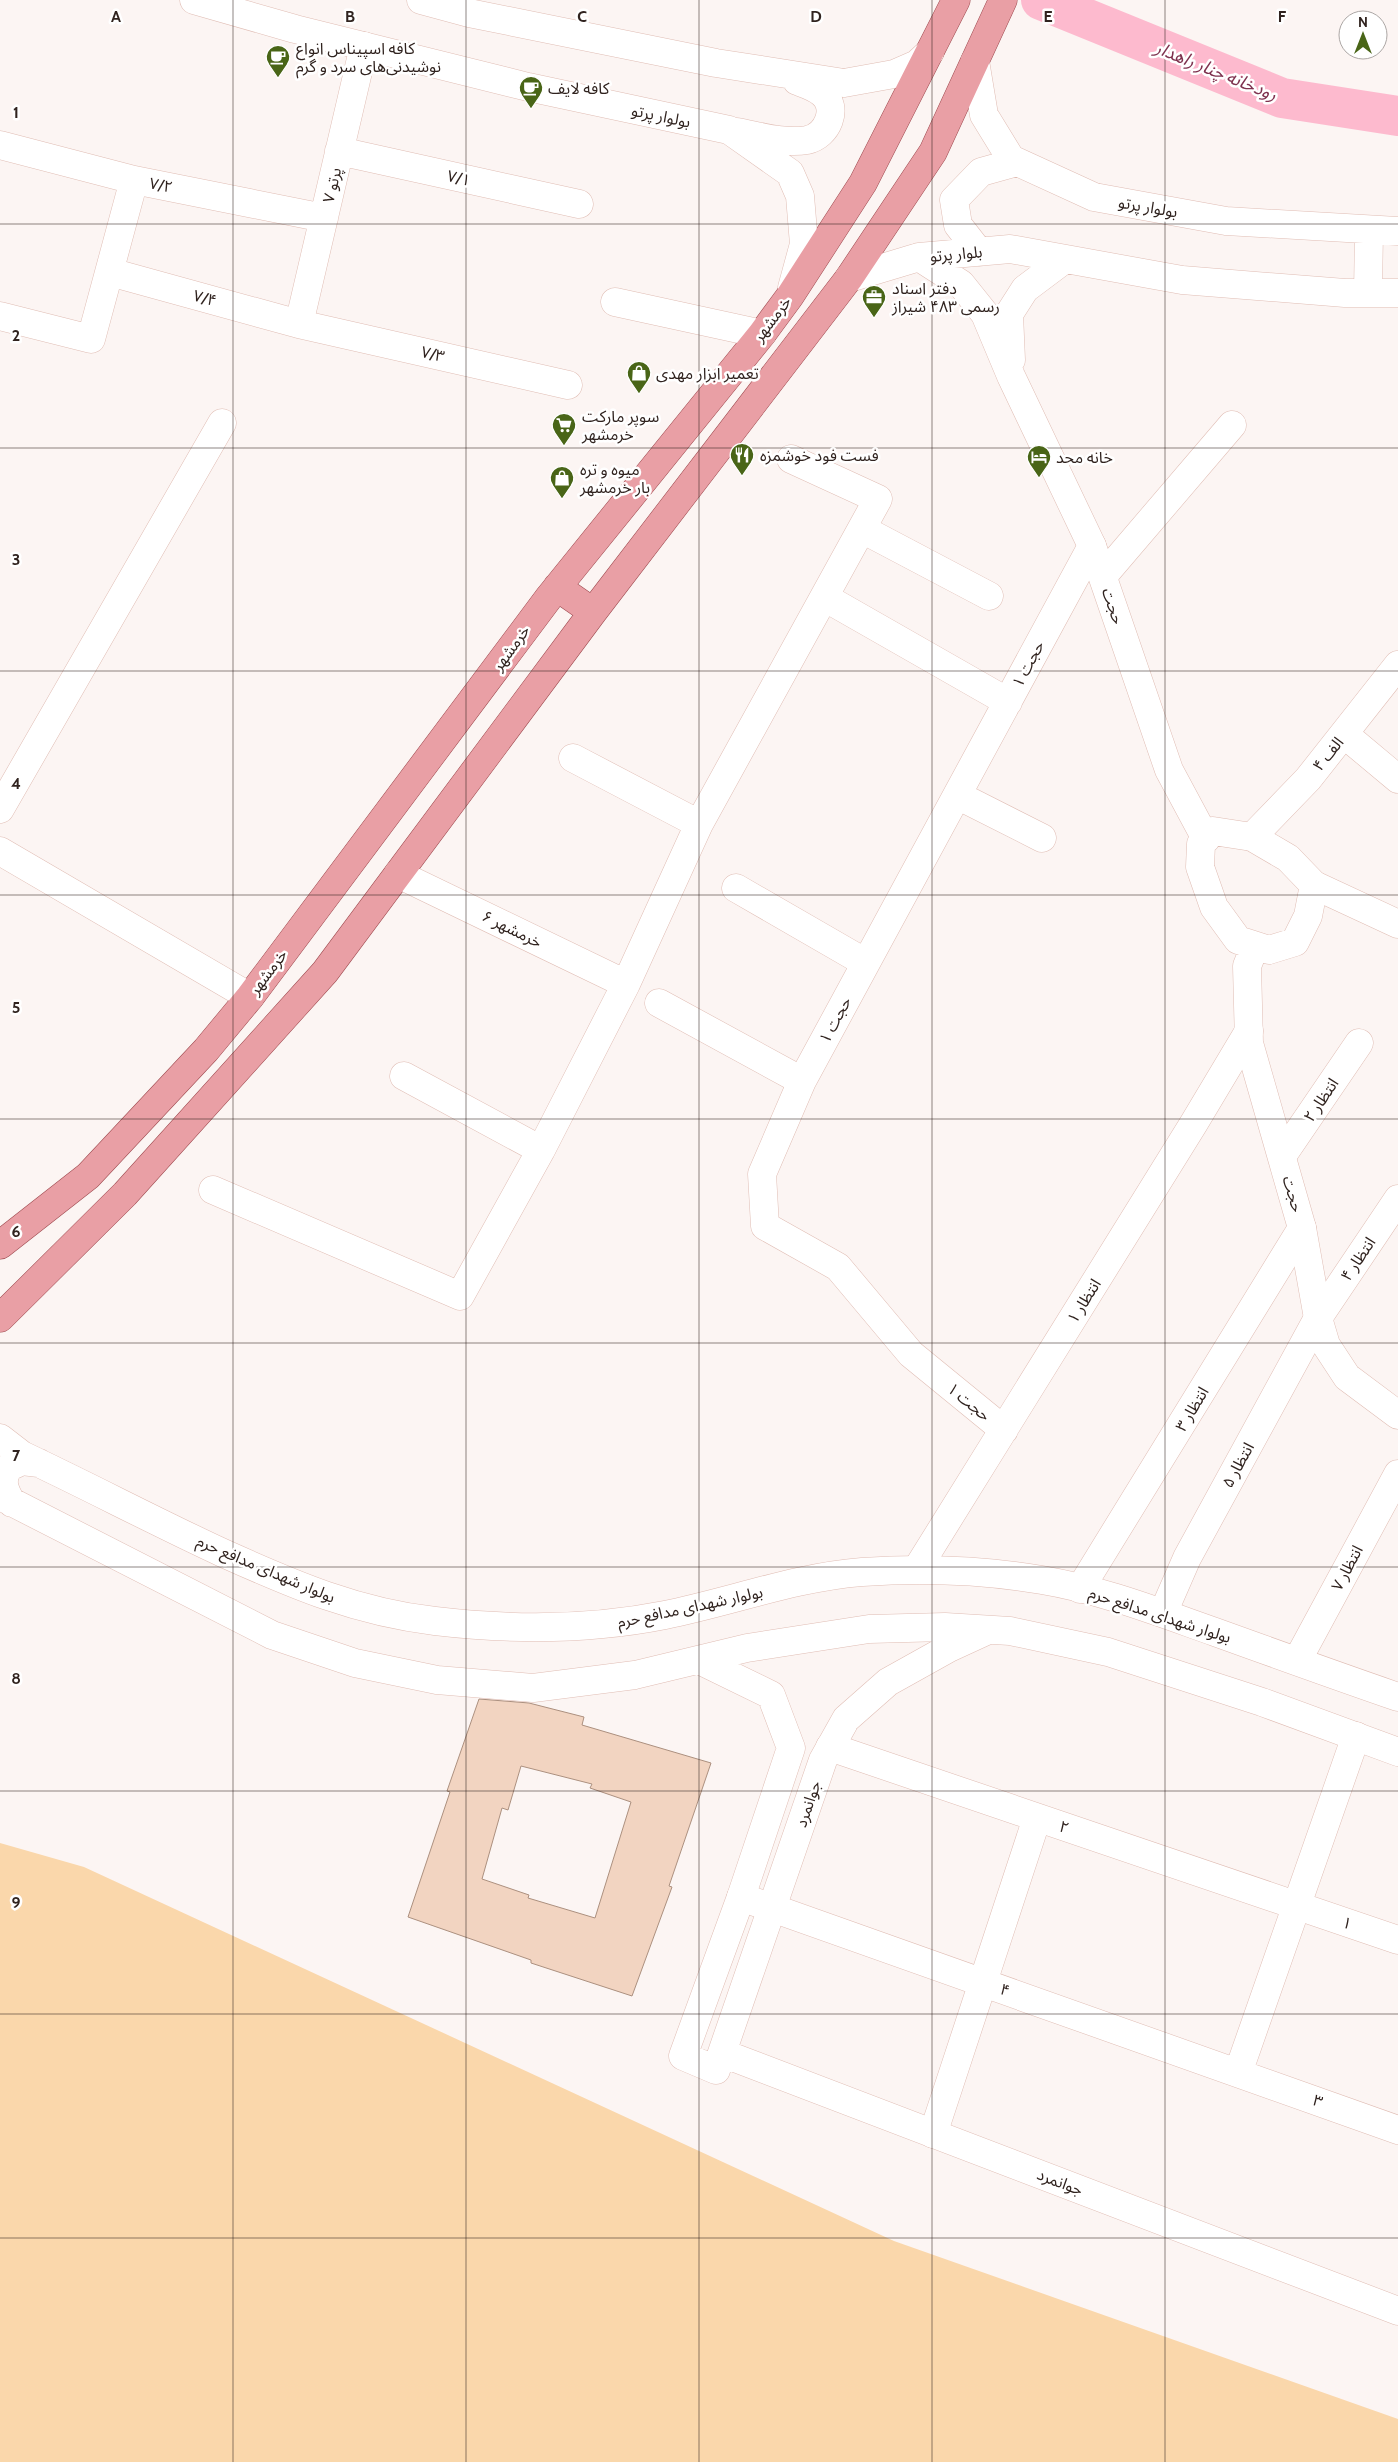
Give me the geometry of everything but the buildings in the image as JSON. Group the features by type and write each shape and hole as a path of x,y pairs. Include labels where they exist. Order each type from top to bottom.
{"main road":[{"name":"خرمشهر","path":"0,1245 88,1176 206,1050 250,996 557,587 762,334 790,296 863,183 956,0"},
{"path":"1,1316 125,1194 325,972 593,612 849,278 933,152 1001,4"},
{"path":"557,587 593,612"}],"street":[{"name":"بولوار پرتو","path":"194,0 364,46 528,87 729,130 790,173 800,196 804,244 790,296"},
{"path":"421,0 469,13 766,72 844,82 894,74 917,64 930,52"},
{"name":"پرتو ۷","path":"299,324 364,46"},
{"name":"بولوار پرتو","path":"975,61 984,115 1011,158 1094,197 1226,221 1398,231"},
{"path":"729,130 797,141 818,136 824,131 830,114 827,100 822,93 798,81 766,72"},
{"name":"۷/۲","path":"0,145 134,180 324,218"},
{"name":"۷/۱","path":"339,151 580,204"},
{"path":"979,252 958,225 954,200 981,172 1017,162"},
{"path":"0,316 91,340 134,180"},
{"path":"1368,292 1369,230"},
{"name":"بلوار پرتو","path":"849,278 919,257 1010,249 1065,259"},
{"name":"حجت","path":"919,257 961,284 984,314 1011,376 1092,546 1169,770 1206,838"},
{"path":"1011,376 1009,314 1025,289 1065,259 1182,280 1368,292 1398,292"},
{"name":"۷/۴","path":"110,272 299,324"},
{"path":"615,302 762,334"},
{"name":"۷/۳","path":"299,324 568,385"},
{"path":"0,809 222,422"},
{"path":"1103,576 1232,425"},
{"path":"214,1190 460,1296 541,1150 626,984 699,824 878,499 791,459"},
{"path":"862,529 989,596"},
{"name":"حجت ۱","path":"1004,1430 911,1354 838,1267 765,1226 762,1174 802,1082 1092,546"},
{"path":"824,598 1008,702"},
{"name":"۴ الف","path":"1252,837 1308,780 1398,665"},
{"path":"1344,734 1398,779"},
{"path":"573,758 699,824"},
{"path":"958,795 1042,838"},
{"path":"1314,885 1308,916 1295,942 1269,950 1238,940 1214,907 1200,867 1202,844 1213,831 1252,837 1288,858 1314,885 1398,924"},
{"path":"0,851 250,996"},
{"name":"خرمشهر ۶","path":"398,874 626,984"},
{"path":"736,888 866,963"},
{"name":"حجت","path":"1255,946 1247,966 1249,1043 1302,1228 1318,1318 1326,1345 1347,1377 1398,1415"},
{"path":"659,1003 802,1082"},
{"name":"انتظار ۱","path":"917,1570 1189,1132 1249,1031"},
{"name":"انتظار ۲","path":"1282,1156 1359,1043"},
{"path":"404,1076 541,1150"},
{"name":"انتظار ۴","path":"1318,1318 1398,1199"},
{"name":"انتظار ۳","path":"1080,1589 1302,1228"},
{"name":"انتظار ۵","path":"1163,1613 1187,1558 1318,1318"},
{"name":"بولوار شهدای مدافع حرم","path":"0,1438 22,1455 189,1537 324,1596 378,1612 435,1621 495,1626 562,1626 613,1623 680,1612 857,1572 917,1570 1004,1575 1124,1599 1398,1697"},
{"path":"38,1463 22,1461 8,1467 3,1479 6,1500 272,1635 354,1663 436,1680 533,1688 635,1675 747,1648 869,1629 945,1628 1010,1631 1108,1652 1262,1702 1398,1752"},
{"name":"انتظار ۷","path":"1297,1661 1398,1474"},
{"name":"جوانمرد","path":"699,1660 771,1695 791,1748 741,1897 683,2056 716,2070 823,1760 846,1719 888,1682 949,1648 989,1630"},
{"path":"1238,2073 1356,1736"},
{"name":"۲","path":"830,1747 1297,1906"},
{"path":"933,2134 1038,1818"},
{"name":"۴","path":"741,1897 1238,2073"},
{"name":"۱","path":"1297,1906 1398,1940"},
{"name":"جوانمرد","path":"722,2053 1398,2311"},
{"name":"۳","path":"1238,2073 1398,2130"}],"shaded area":[{"path":"0,1843 84,1867 894,2241 1398,2419 1398,2462 0,2462"}],"waterway":[{"name":"رودخانه چنار راهدار","path":"1041,0 1282,98 1398,116"}],"place":[{"name":"كافه اسپیناس انواع نوشیدنی‌های سرد و گرم","path":"278,78"},
{"name":"کافه لایف","path":"531,109"},
{"name":"دفتر اسناد رسمی ۴۸۳ شیراز","path":"874,318"},
{"name":"تعمیر ابزار مهدی","path":"639,394"},
{"name":"سوپر مارکت خرمشهر","path":"564,446"},
{"name":"فست فود خوشمزه","path":"742,476"},
{"name":"خانه محد","path":"1039,478"},
{"name":"میوه و تره بار خرمشهر","path":"562,499"}]}
